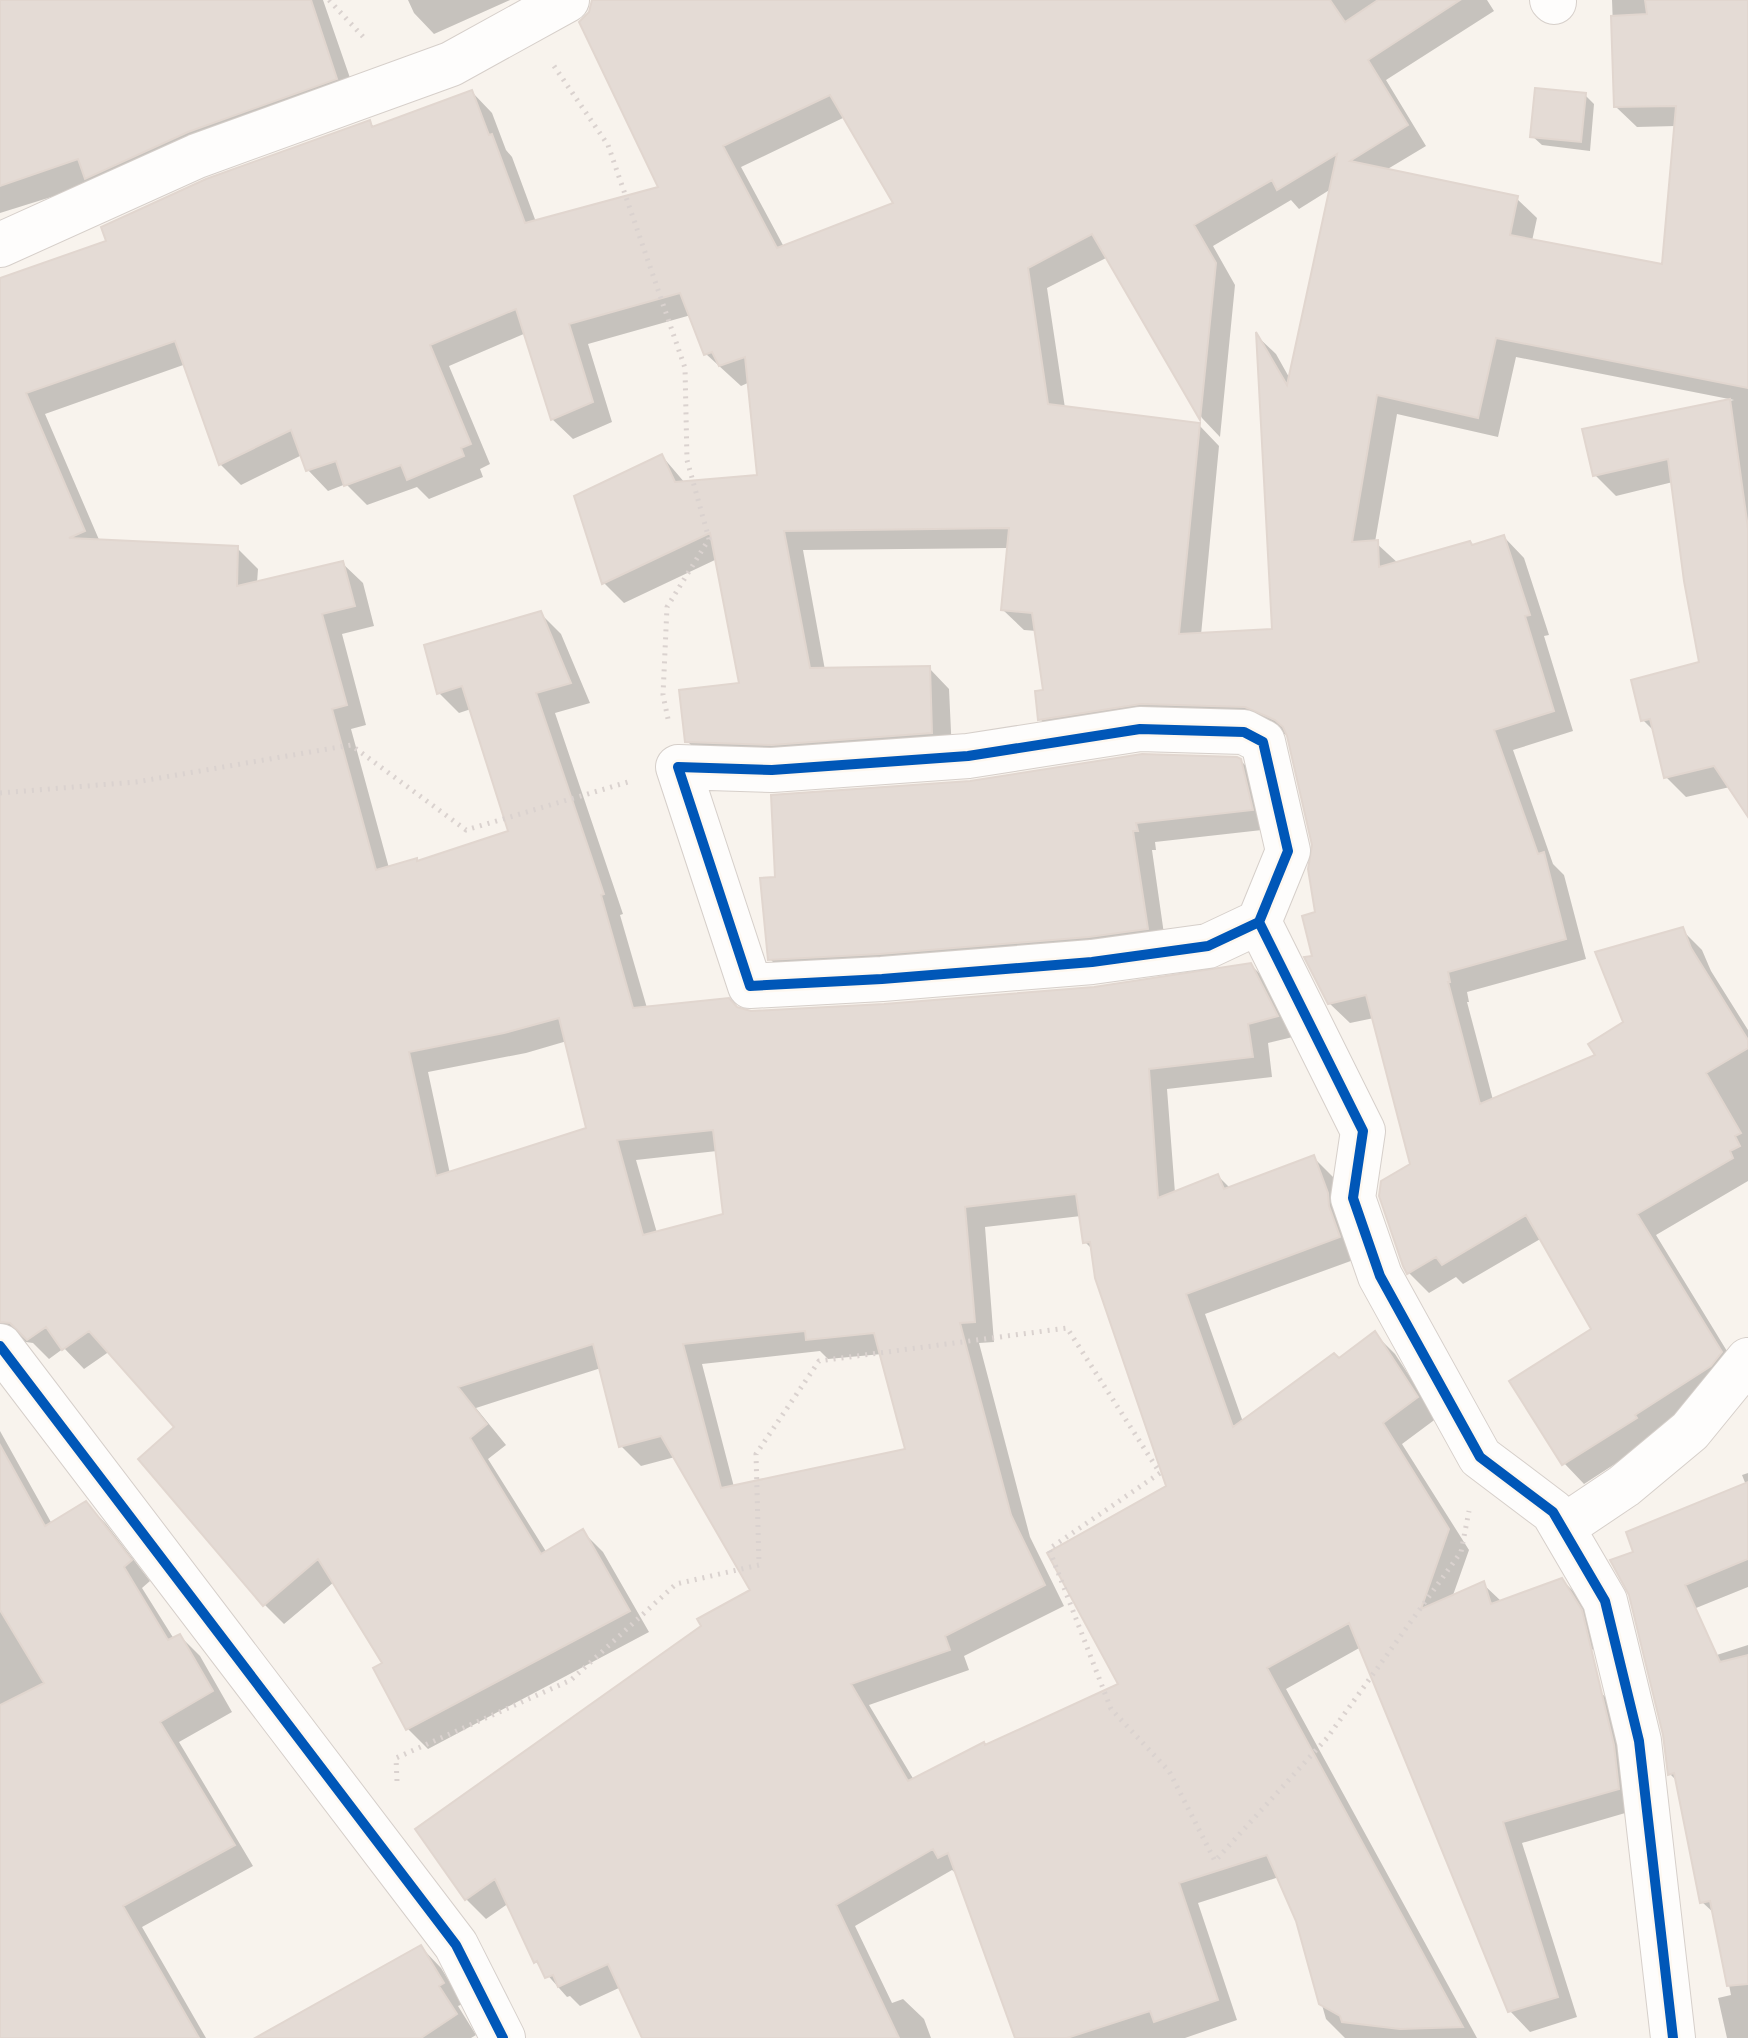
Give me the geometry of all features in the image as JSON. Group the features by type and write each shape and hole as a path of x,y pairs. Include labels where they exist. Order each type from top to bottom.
{"street":[{"path":"0,245 197,156 451,64 567,0"},
{"path":"1140,729 1244,732 1263,742 1288,851 1259,922 1208,946 1092,962 750,986 727,924 678,767 772,770 968,756 1140,729"},
{"path":"1259,922 1363,1131 1353,1198 1380,1276 1480,1457 1553,1512 1605,1601 1639,1741 1673,2038"},
{"path":"0,1346 456,1945 503,2038"},
{"path":"1563,1527 1624,1486 1690,1431 1748,1360"}],"path":[{"path":"0,793 136,782 351,745 466,830 678,767 663,695 667,607 709,539 687,460 685,368 608,145 525,23"},
{"path":"397,1784 396,1758 571,1680 676,1584 759,1565 756,1454 819,1361 1067,1328 1160,1473 1049,1549 1111,1709 1169,1771 1215,1861 1327,1738 1461,1552 1480,1457"}],"building":[{"path":"0,0 311,0 337,79 188,132 85,179 78,159 0,186"},
{"path":"592,0 1330,0 1345,22 1378,0 1460,0 1368,60 1408,125 1350,161 1518,196 1510,235 1662,264 1676,106 1614,107 1611,16 1647,14 1645,0 1748,0 1748,388 1496,338 1478,418 1377,395 1352,542 1378,540 1379,567 1470,541 1472,545 1504,535 1530,615 1525,616 1554,711 1494,730 1538,854 1544,852 1566,939 1448,972 1480,1104 1595,1055 1588,1044 1623,1022 1595,952 1683,927 1691,948 1748,1040 1748,1048 1706,1073 1741,1133 1735,1136 1740,1146 1730,1151 1733,1158 1637,1214 1722,1352 1711,1366 1562,1465 1509,1381 1591,1329 1526,1215 1442,1265 1436,1257 1407,1274 1403,1266 1379,1196 1381,1181 1410,1164 1366,995 1328,1004 1304,957 1312,956 1302,916 1315,912 1308,869 1312,845 1287,736 1275,720 1245,707 1141,704 1038,720 1035,691 1043,690 1032,613 1001,610 1009,528 784,531 810,668 930,666 932,733 772,745 685,742 679,690 739,683 710,533 602,584 574,496 662,454 675,482 757,475 745,357 719,366 712,352 704,355 680,293 569,324 593,402 551,420 516,309 430,345 471,444 461,448 464,456 407,480 401,465 344,486 336,461 306,471 291,430 219,465 175,341 26,393 85,531 69,538 238,546 237,586 343,561 355,606 322,614 347,705 332,709 376,870 417,858 417,861 508,831 462,686 437,694 424,645 541,611 571,683 536,693 604,894 601,895 633,1008 729,998 737,1007 751,1011 884,1004 1094,987 1251,963 1278,1016 1248,1024 1253,1057 1149,1069 1158,1198 1218,1174 1224,1189 1314,1155 1340,1237 1186,1294 1233,1427 1334,1353 1339,1358 1375,1331 1418,1397 1383,1423 1449,1529 1421,1609 1484,1581 1491,1604 1562,1578 1582,1610 1614,1745 1619,1789 1503,1822 1558,1997 1508,2012 1349,1623 1267,1668 1463,2027 1400,2029 1342,2022 1340,2016 1319,2004 1296,1921 1267,1855 1179,1883 1218,2000 1154,2022 1150,2011 1067,2038 1015,2038 948,1853 938,1858 933,1849 836,1905 899,2038 642,2038 608,1964 558,1987 553,1975 545,1978 537,1961 534,1963 495,1879 465,1900 415,1829 701,1626 697,1619 750,1590 661,1436 619,1447 593,1344 458,1387 487,1424 470,1438 541,1554 583,1529 630,1611 406,1730 373,1668 382,1663 318,1559 263,1606 138,1459 174,1427 89,1331 62,1350 46,1327 27,1340 10,1323 0,1322 0,278 106,241 101,227 206,179 370,120 372,127 472,90 525,223 658,187 579,22 589,12","holes":["830,95 893,203 777,248 723,146","1337,154 1287,385 1256,332 1272,629 1179,634 1200,423 1048,404 1028,268 1092,234 1200,420 1216,263 1194,225 1272,180 1277,190","559,1018 586,1128 436,1176 409,1052 504,1033","713,1130 723,1214 643,1235 617,1140","1076,1194 1083,1243 1090,1242 1095,1278 1166,1486 1047,1553 1118,1684 985,1745 984,1742 908,1781 851,1684 950,1650 945,1636 1045,1585 1011,1515 960,1323 975,1322 965,1207","805,1331 806,1340 874,1333 905,1449 721,1488 683,1344"]},
{"path":"1535,88 1586,93 1581,142 1530,137"},
{"path":"1730,399 1748,528 1748,817 1714,766 1664,778 1650,719 1641,721 1631,680 1699,662 1684,581 1668,459 1593,476 1582,429"},
{"path":"1142,754 1241,759 1253,810 1136,823 1138,831 1133,831 1148,929 1089,937 768,960 760,878 775,877 771,795 970,781"},
{"path":"0,1445 45,1526 86,1501 132,1560 124,1567 168,1640 180,1634 213,1691 160,1722 235,1845 123,1906 199,2038 0,2038 0,1705 44,1683 0,1610"},
{"path":"1748,1482 1748,1559 1685,1585 1720,1662 1748,1655 1748,1984 1727,1986 1710,1901 1700,1903 1674,1773 1668,1775 1663,1735 1629,1595 1610,1560 1633,1552 1626,1532"},
{"path":"421,1945 444,1983 439,1986 457,2014 421,2038 255,2038"}],"cycle path":[{"path":"1259,922 1288,851 1263,742 1244,732 1140,729 968,756 772,770 678,767 750,986 1092,962 1208,946 1259,922 1363,1131 1353,1198 1380,1276 1480,1457 1553,1512 1605,1601 1639,1741 1673,2038"},
{"path":"0,1346 456,1945 503,2038"}]}
